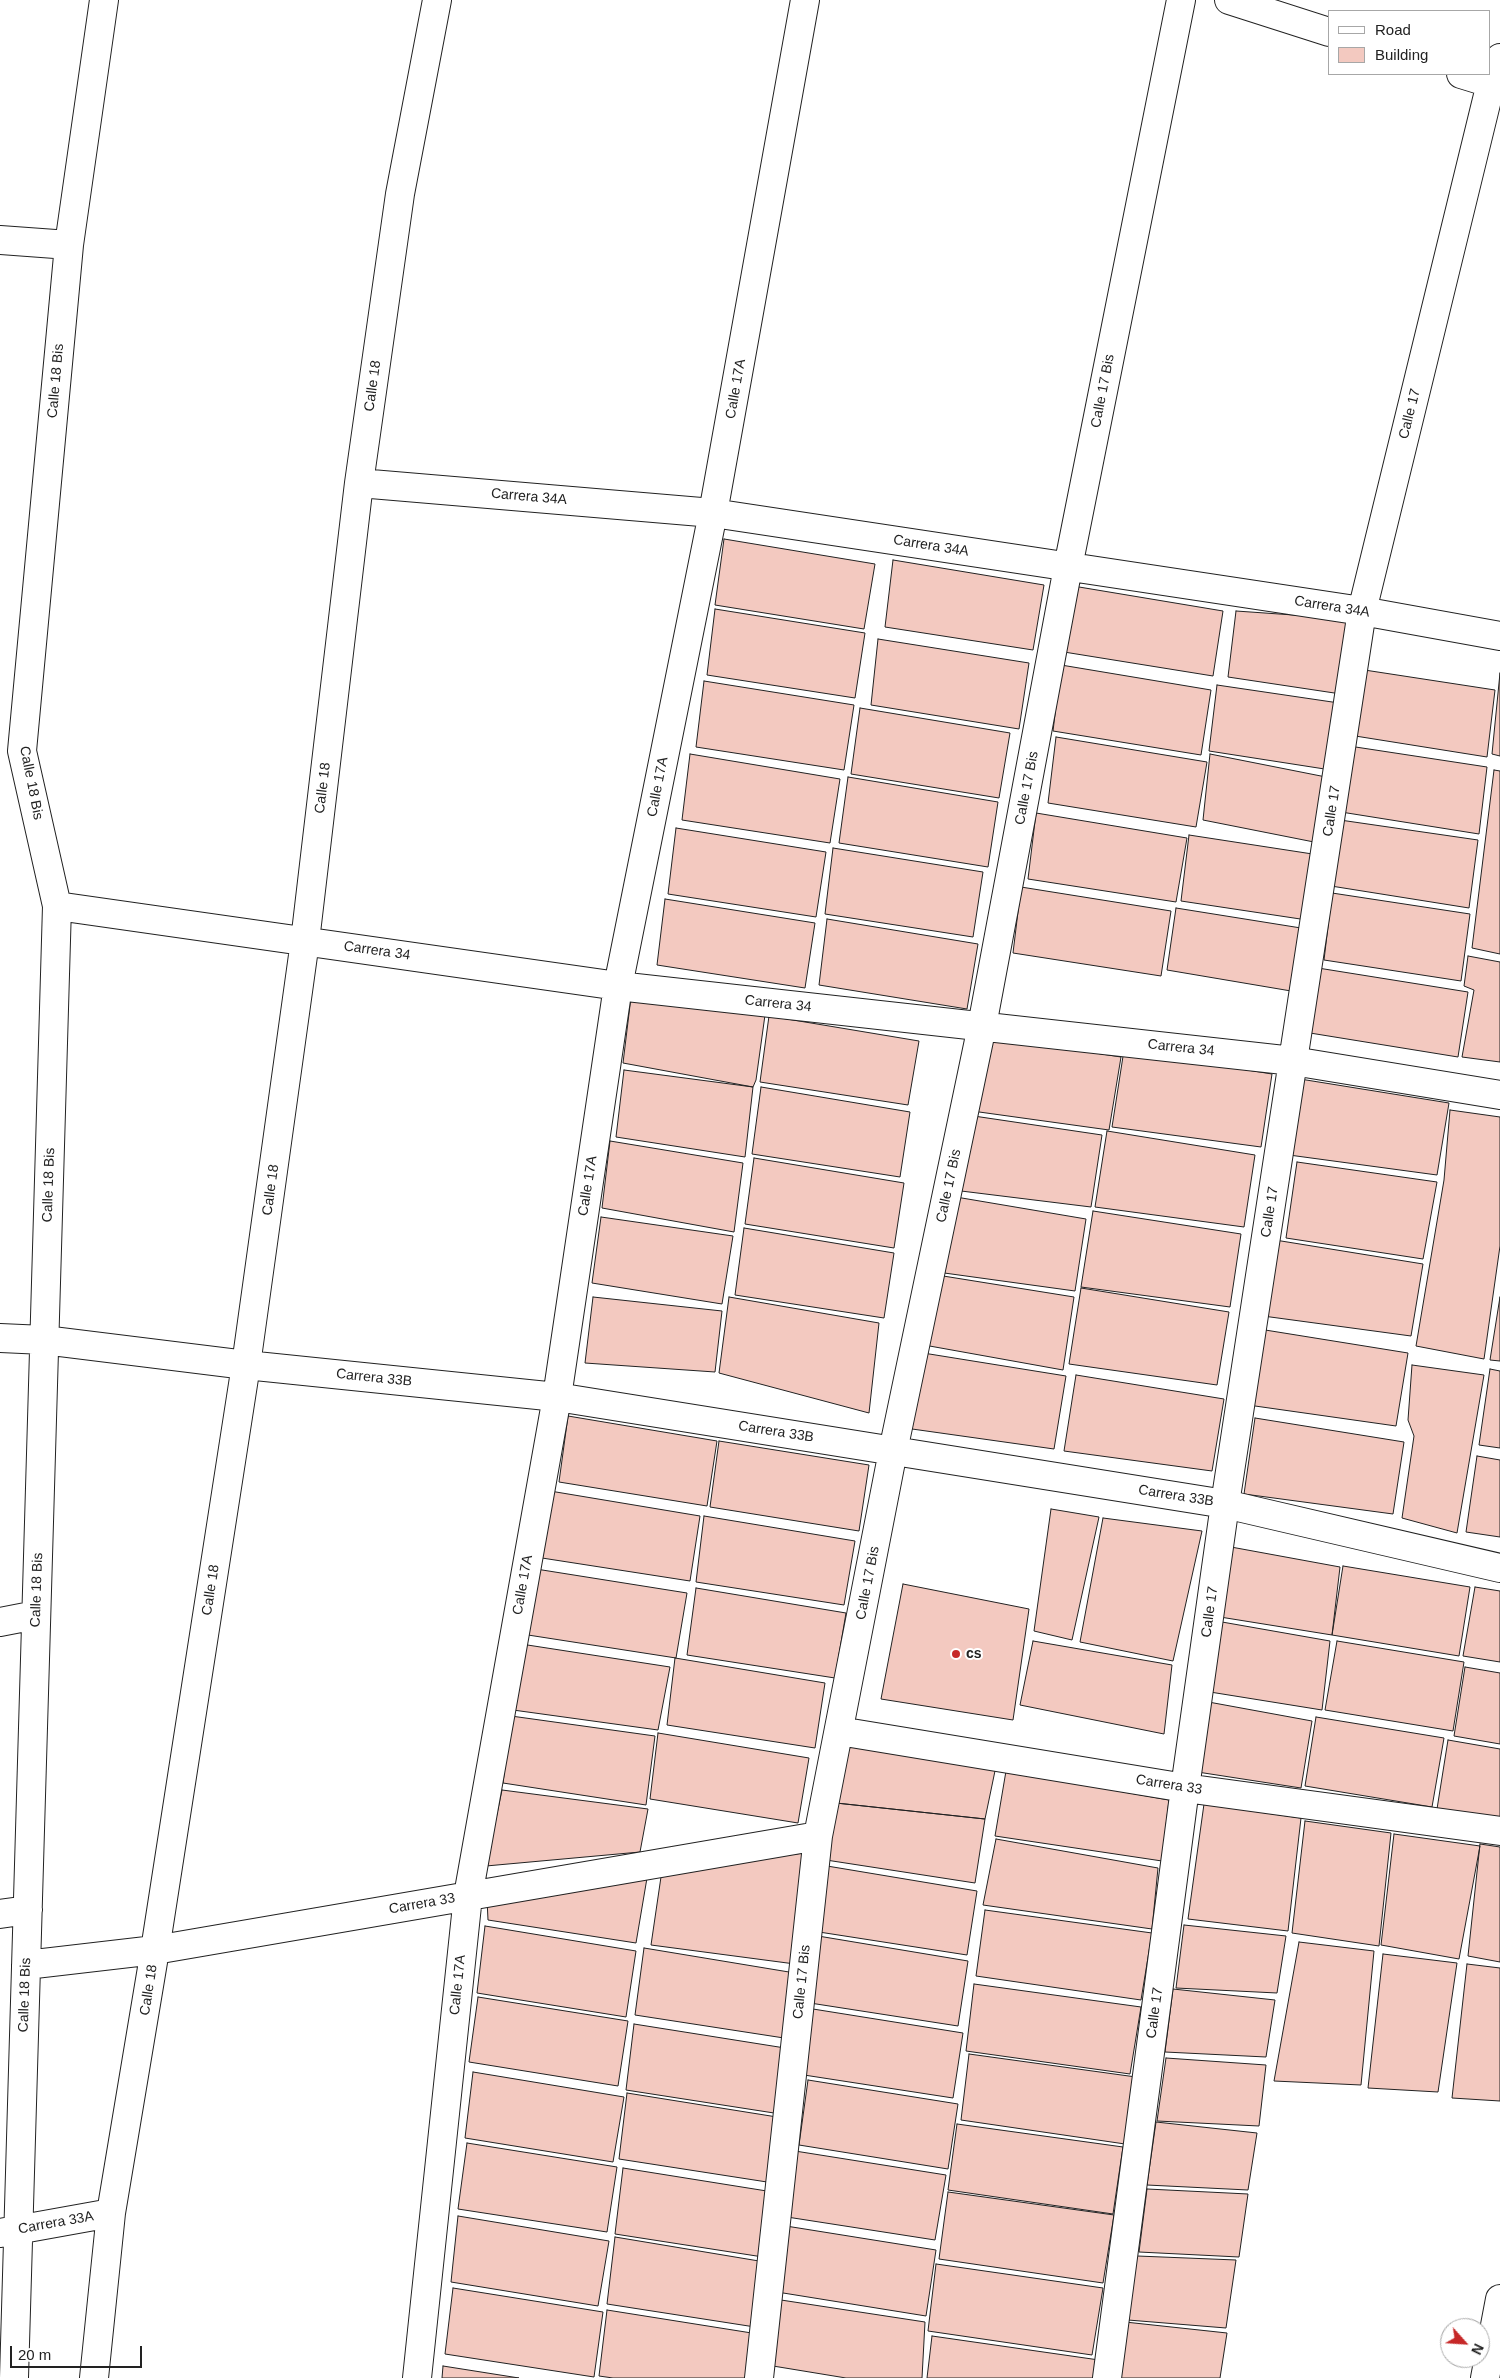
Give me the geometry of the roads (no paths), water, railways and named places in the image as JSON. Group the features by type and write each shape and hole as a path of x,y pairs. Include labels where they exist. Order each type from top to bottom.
{"street":[{"name":"Calle 18 Bis","path":"14,2378 9,2231 28,1910 57,906 11,753 68,245 104,0"},
{"name":"Calle 18","path":"94,2378 111,2214 155,1950 246,1365 305,940 359,483 400,194 437,0"},
{"name":"Calle 17A","path":"417,2378 468,1896 557,1397 618,986 714,513 805,0"},
{"name":"Calle 17 Bis","path":"759,2378 818,1836 893,1451 982,1026 1068,567 1180,0"},
{"path":"1229,0 1328,32"},
{"name":"Calle 17","path":"1107,2378 1185,1788 1225,1504 1362,611 1496,85 1500,58"},
{"path":"1464,75 1496,85"},
{"path":"0,240 68,245"},
{"name":"Carrera 34A","path":"359,483 714,513 1362,611 1500,636"},
{"name":"Carrera 34","path":"57,906 618,986 1293,1061 1500,1095"},
{"name":"Carrera 33B","path":"0,1338 44,1340 246,1365 557,1397 1225,1504 1500,1568"},
{"path":"0,1622 36,1615"},
{"name":"Carrera 33","path":"839,1731 1185,1788 1500,1831"},
{"name":"Carrera 33","path":"26,1965 155,1950 818,1836"},
{"path":"0,1914 28,1910"},
{"name":"Carrera 33A","path":"9,2231 111,2214"},
{"path":"1485,2378 1500,2299"}],"place":[{"name":"cs","path":"956,1654"}]}
